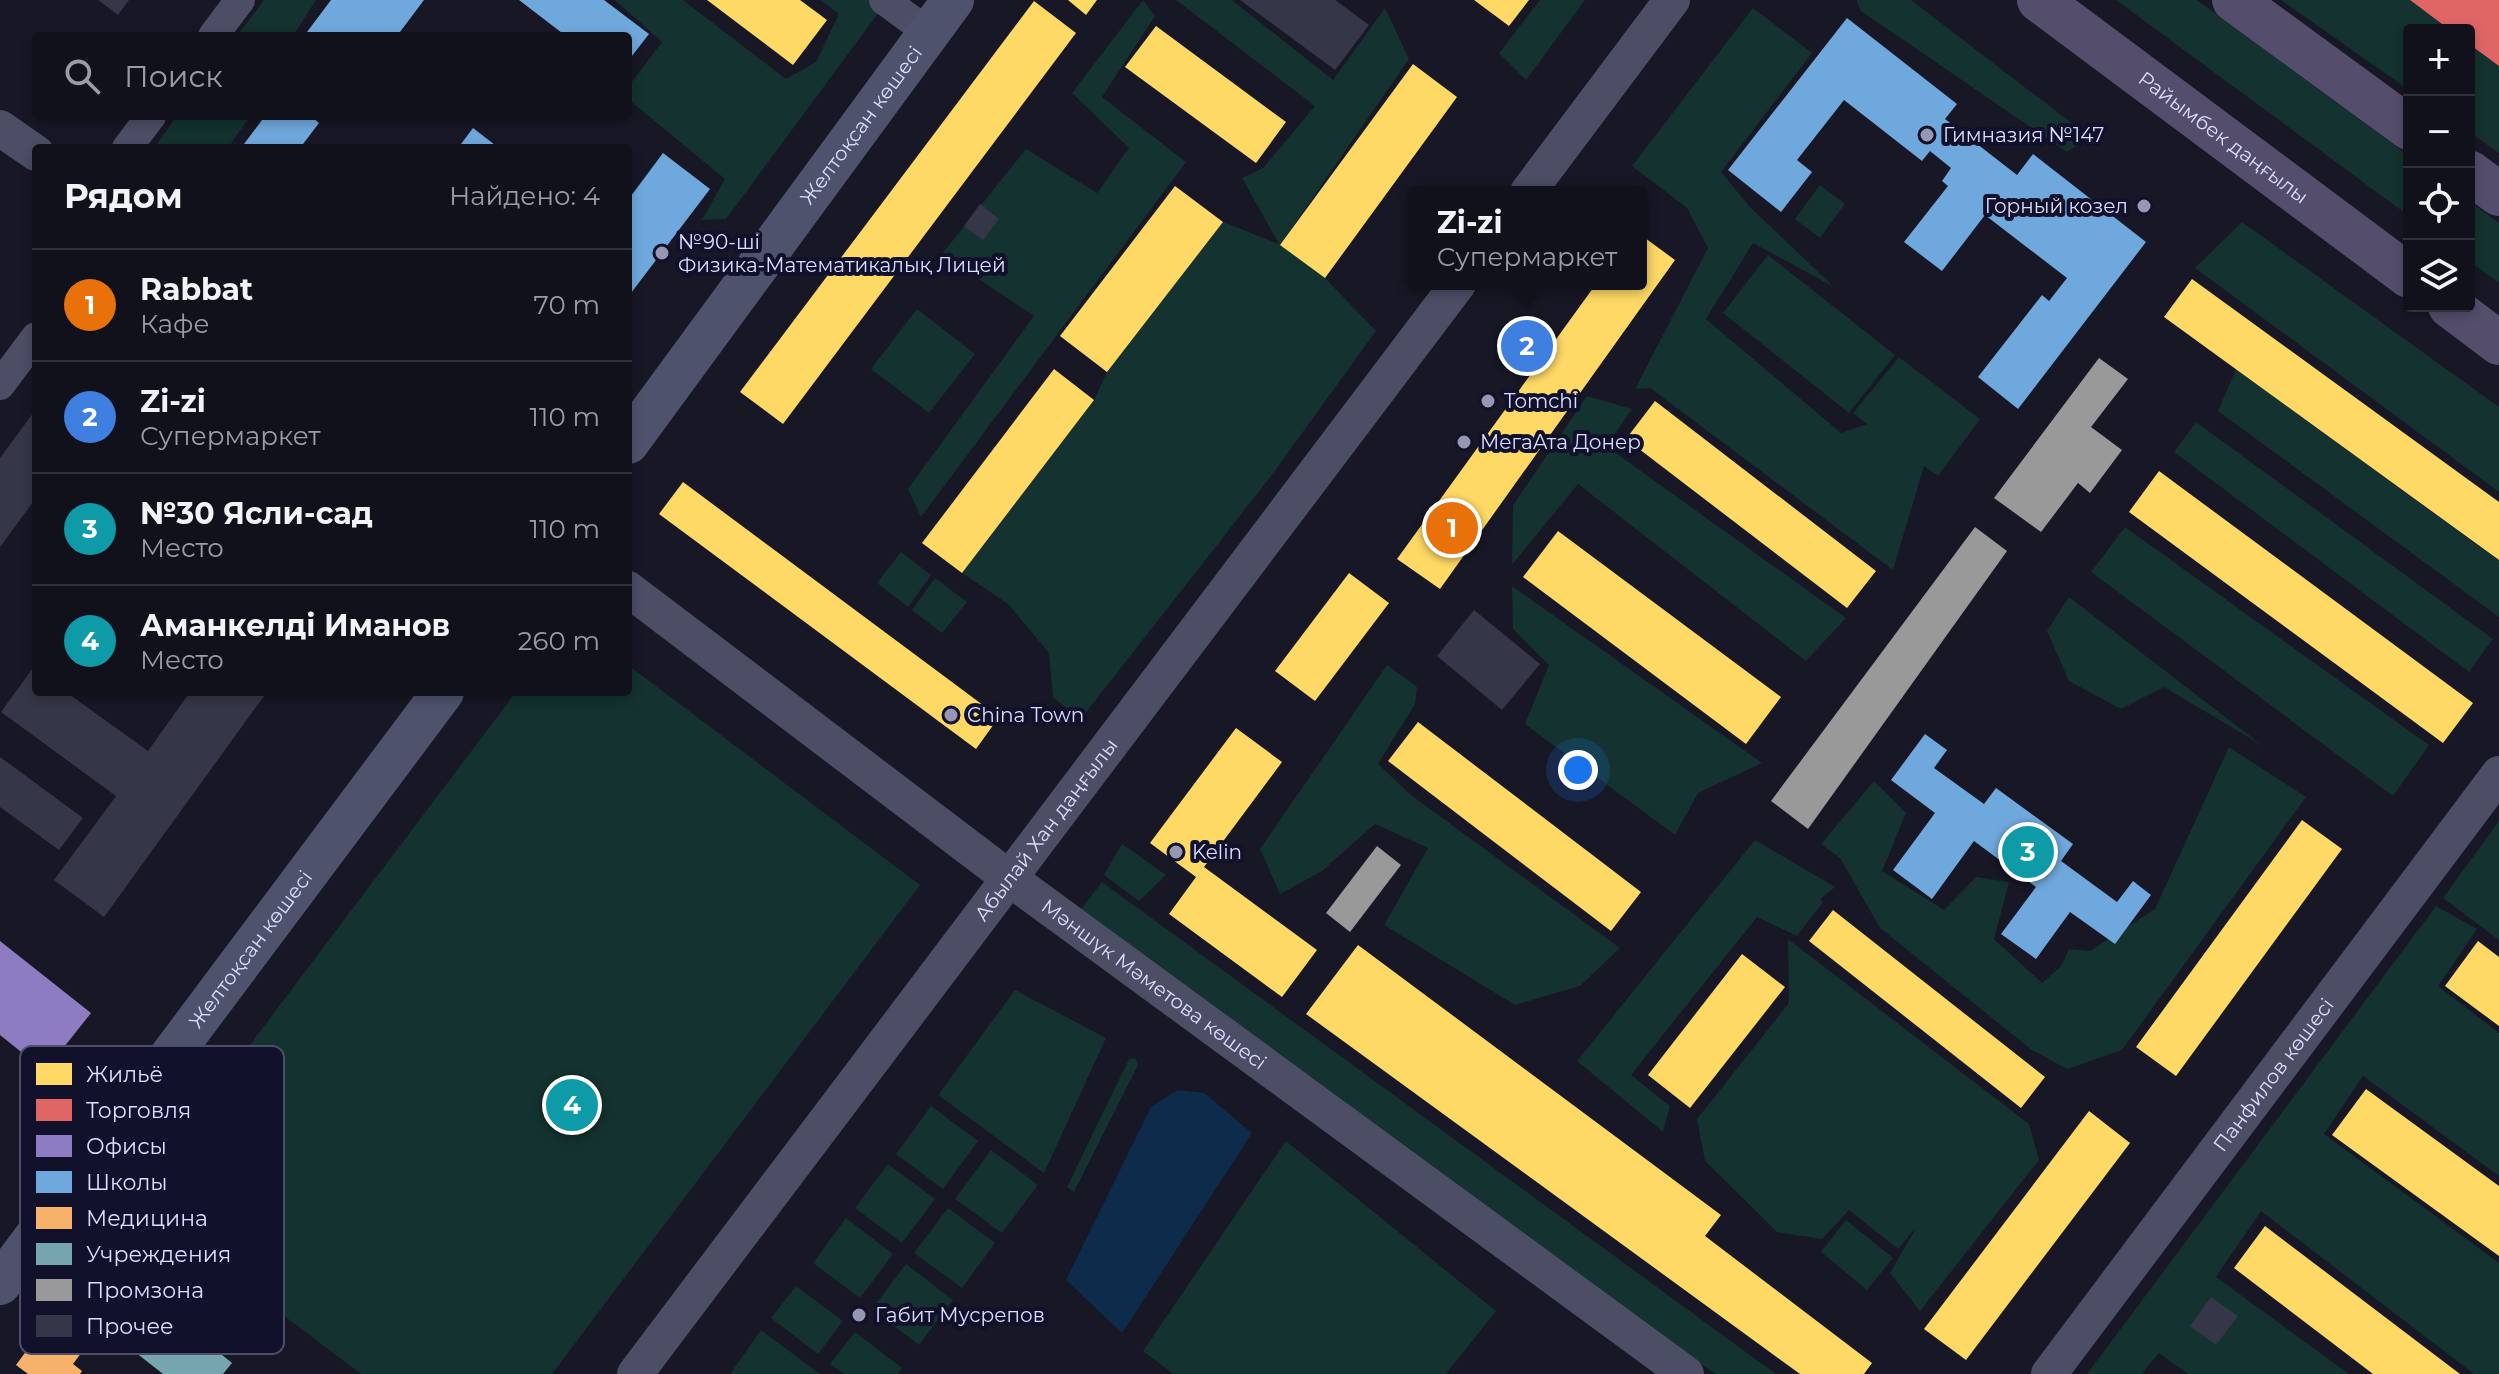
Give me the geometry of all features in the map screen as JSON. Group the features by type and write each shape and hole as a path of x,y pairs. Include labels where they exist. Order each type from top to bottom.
{"main road":[{"name":"Желтоқсан көшесі","path":"632,438 953,0"},
{"name":"Райымбек даңғылы","path":"2039,0 2403,272"},
{"path":"2234,0 2403,124"},
{"path":"2475,176 2499,194"},
{"path":"2458,312 2499,343"},
{"name":"Желтоқсан көшесі","path":"178,1046 440,696"},
{"name":"Желтоқсан көшесі","path":"0,1284 20,1257"}],"street":[{"path":"216,32 240,0"},
{"path":"884,0 929,33"},
{"path":"1532,186 1672,0"},
{"path":"130,144 148,120"},
{"path":"0,128 32,150"},
{"name":"Абылай Хан даңғылы","path":"635,1374 1453,290"},
{"path":"0,385 32,342"},
{"name":"Мәншүк Мәметова көшесі","path":"632,592 1009,878 1686,1374"},
{"name":"Панфилов көшесі","path":"2049,1374 2499,774"}],"green space":[{"path":"264,0 316,0 296,32 240,32"},
{"path":"615,0 683,0 786,79 816,62 839,14 820,0 888,0 726,219 702,220 725,179 632,102 632,82 662,42"},
{"path":"1143,0 1155,16 1102,97 1186,162 921,517 908,489 1034,316 942,254 1026,149 1097,193 1129,148 1072,93"},
{"path":"1176,0 1232,0 1333,80 1385,8 1409,59 1280,245 1325,278 1376,331 1268,480 1080,720 1053,697 1049,653 1008,604 962,573 1094,400 1107,372 1223,222 1279,244 1242,178 1263,168 1315,106"},
{"path":"1540,0 1585,0 1526,80 1499,53"},
{"path":"1856,0 1911,0 2090,137 2067,152 1861,11"},
{"path":"2116,0 2197,0 2403,152 2403,212"},
{"path":"2281,0 2410,0 2442,24 2403,24 2403,86"},
{"path":"1753,8 1812,53 1721,172 1750,207 1834,287 1753,243 1706,319 1841,433 1867,424 1853,413 1899,357 1980,419 1938,476 1924,466 1893,570 1650,388 1635,389 1708,248 1687,208 1632,166"},
{"path":"2475,48 2499,66 2499,153 2475,136"},
{"path":"174,120 247,120 231,144 157,144"},
{"path":"1820,185 1845,204 1820,238 1795,219"},
{"path":"2475,205 2499,223 2499,283 2475,265"},
{"path":"2242,222 2499,407 2499,492 2195,268"},
{"path":"1768,255 1895,355 1849,413 1723,313"},
{"path":"917,309 975,354 929,413 871,369"},
{"path":"2236,369 2499,561 2499,617 2218,411"},
{"path":"1587,396 1632,409 1606,446 1846,618 1806,661 1578,484 1512,565 1513,505"},
{"path":"2196,422 2493,639 2469,672 2174,452"},
{"path":"2125,527 2429,745 2393,796 2091,572"},
{"path":"901,552 931,575 908,607 877,583"},
{"path":"935,578 967,602 942,633 912,610"},
{"path":"1512,586 1762,763 1698,793 1675,835 1525,724 1549,665 1513,629"},
{"path":"2069,597 2263,746 2164,687 2121,709 2069,681 2047,631"},
{"path":"1387,665 1417,687 1415,704 1378,764 1411,795 1620,948 1580,986 1515,1005 1384,925 1428,848 1375,824 1322,871 1280,894 1260,849"},
{"path":"632,668 920,885 552,1374 361,1374 284,1316 284,1046 249,1046 513,696 632,696"},
{"path":"2229,747 2306,797 2122,1050 2067,1069 2032,1050 1880,928 1840,858 1821,844 1874,781 1906,813 1882,871 1944,910 1976,877 2009,882 1994,939 2042,983 2061,966 2069,949 2090,951 2155,909"},
{"path":"2499,821 2499,940 2443,898"},
{"path":"1755,840 1835,887 1820,899 1823,902 1797,936 1757,917 1631,1075 1670,1106 1663,1132 1577,1061"},
{"path":"1122,844 1166,875 1139,901 1104,875"},
{"path":"1102,882 1776,1374 1715,1374 1081,909"},
{"path":"2436,906 2477,929 2438,986 2499,1033 2499,1176 2363,1076 2324,1134 2499,1263 2499,1374 2474,1374 2261,1211 2216,1277 2349,1374 2188,1374 2159,1353 2142,1374 2087,1374"},
{"path":"1788,939 2029,1124 2039,1160 1920,1311 1890,1273 1916,1228 1898,1249 1849,1210 1822,1239 1777,1232 1705,1161 1697,1119 1789,1003"},
{"path":"1015,990 1106,1038 1044,1173 938,1095"},
{"path":"1135,1058 1138,1065 1074,1192 1067,1187 1129,1059"},
{"path":"931,1106 978,1141 943,1189 896,1154"},
{"path":"1286,1141 1496,1311 1446,1374 1173,1374 1143,1351"},
{"path":"991,1150 1038,1185 1002,1233 955,1199"},
{"path":"888,1164 935,1199 902,1243 855,1208"},
{"path":"948,1208 995,1243 962,1288 914,1253"},
{"path":"846,1218 893,1254 860,1298 813,1263"},
{"path":"1846,1220 1893,1258 1867,1290 1821,1252"},
{"path":"906,1264 953,1300 919,1345 872,1309"},
{"path":"796,1286 843,1321 818,1354 771,1318"},
{"path":"761,1330 820,1374 730,1374"},
{"path":"855,1332 902,1368 898,1374 844,1374 830,1364"}],"water":[{"path":"1178,1090 1204,1093 1252,1133 1122,1333 1066,1280 1151,1107"}],"building: Жильё":[{"path":"707,0 800,0 827,20 793,65"},
{"path":"1068,0 1097,0 1086,15"},
{"path":"1474,0 1529,0 1509,26"},
{"path":"1034,1 1076,33 783,424 740,392"},
{"path":"1156,26 1286,122 1256,163 1125,67"},
{"path":"1413,64 1457,97 1325,278 1280,245"},
{"path":"1175,186 1223,222 1107,372 1060,336"},
{"path":"1647,239 1675,260 1440,589 1397,559 1592,290 1647,290"},
{"path":"2192,279 2499,502 2499,560 2164,317"},
{"path":"1054,369 1094,400 962,573 922,543"},
{"path":"1655,401 1876,571 1847,608 1626,439"},
{"path":"2159,471 2473,703 2443,743 2129,512"},
{"path":"683,482 999,717 976,749 659,514"},
{"path":"1558,531 1781,697 1746,744 1523,577"},
{"path":"1349,573 1389,603 1315,701 1275,671"},
{"path":"1418,722 1641,892 1611,931 1388,761"},
{"path":"1236,728 1282,762 1204,867 1317,950 1282,997 1169,914 1196,877 1150,843"},
{"path":"2302,820 2342,849 2176,1076 2136,1047"},
{"path":"1833,910 2045,1077 2021,1108 1809,941"},
{"path":"2478,941 2499,957 2499,1026 2445,986"},
{"path":"1358,945 1721,1215 1705,1236 1872,1363 1864,1374 1800,1374 1306,1014"},
{"path":"1742,954 1785,987 1690,1108 1648,1075"},
{"path":"2366,1089 2499,1186 2499,1256 2332,1135"},
{"path":"2089,1111 2130,1143 1966,1360 1924,1329"},
{"path":"2265,1226 2460,1374 2373,1374 2234,1268"}],"building: Торговля":[{"path":"2410,0 2499,0 2499,66 2475,48 2475,24 2442,24"}],"building: Офисы":[{"path":"0,941 91,1013 65,1046 20,1046 20,1051 0,1035"}],"building: Школы":[{"path":"331,0 424,0 400,32 307,32"},
{"path":"519,0 604,0 649,34 632,56 632,32 561,32"},
{"path":"1847,18 1957,104 1945,119 2017,175 2033,154 2146,242 2018,409 1978,377 2042,295 2049,301 2067,278 1985,215 1942,271 1904,242 1948,186 1942,181 1951,168 1930,151 1922,161 1844,100 1797,160 1812,172 1781,212 1728,170"},
{"path":"262,120 316,120 319,123 303,144 244,144"},
{"path":"473,128 494,144 461,144"},
{"path":"663,153 710,189 632,292 632,195"},
{"path":"1925,734 1947,750 1934,768 1984,804 1996,788 2073,844 2061,861 2117,902 2133,881 2151,895 2115,944 2070,912 2036,959 2001,934 2036,887 1974,841 1932,899 1893,870 1935,813 1891,780"}],"building: Медицина":[{"path":"24,1354 80,1354 73,1364 82,1371 80,1374 28,1374 16,1365"}],"building: Учреждения":[{"path":"138,1354 221,1354 232,1363 223,1374 163,1374"}],"building: Промзона":[{"path":"2099,358 2128,379 2091,427 2122,450 2090,493 2078,483 2041,532 1994,498"},
{"path":"1975,527 2007,551 1808,829 1771,801"},
{"path":"1377,846 1401,865 1350,932 1326,913"}],"building: Прочее":[{"path":"98,0 129,0 118,15"},
{"path":"1240,0 1335,0 1369,25 1335,70"},
{"path":"980,204 999,219 983,240 964,226"},
{"path":"32,414 32,503 0,547 0,458"},
{"path":"1474,610 1540,664 1502,710 1437,656"},
{"path":"32,669 32,696 72,696 148,751 187,696 264,696 104,917 54,880 116,796 1,712"},
{"path":"0,757 83,818 59,850 0,807"},
{"path":"2211,1297 2238,1316 2216,1345 2190,1326"}],"place":[{"name":"Гимназия №147","path":"1927,135"},
{"name":"Горный козел","path":"2144,206"},
{"name":"№90-ші Физика-Математикалық Лицей","path":"662,253"},
{"name":"Zi-zi","path":"1527,346"},
{"name":"Tomchi","path":"1488,401"},
{"name":"МегаАта Донер","path":"1464,442"},
{"name":"Rabbat","path":"1452,528"},
{"name":"China Town","path":"951,715"},
{"name":"Kelin","path":"1176,852"},
{"name":"№30 Ясли-сад","path":"2028,852"},
{"name":"Аманкелді Иманов","path":"572,1105"},
{"name":"Габит Мусрепов","path":"859,1315"}]}
